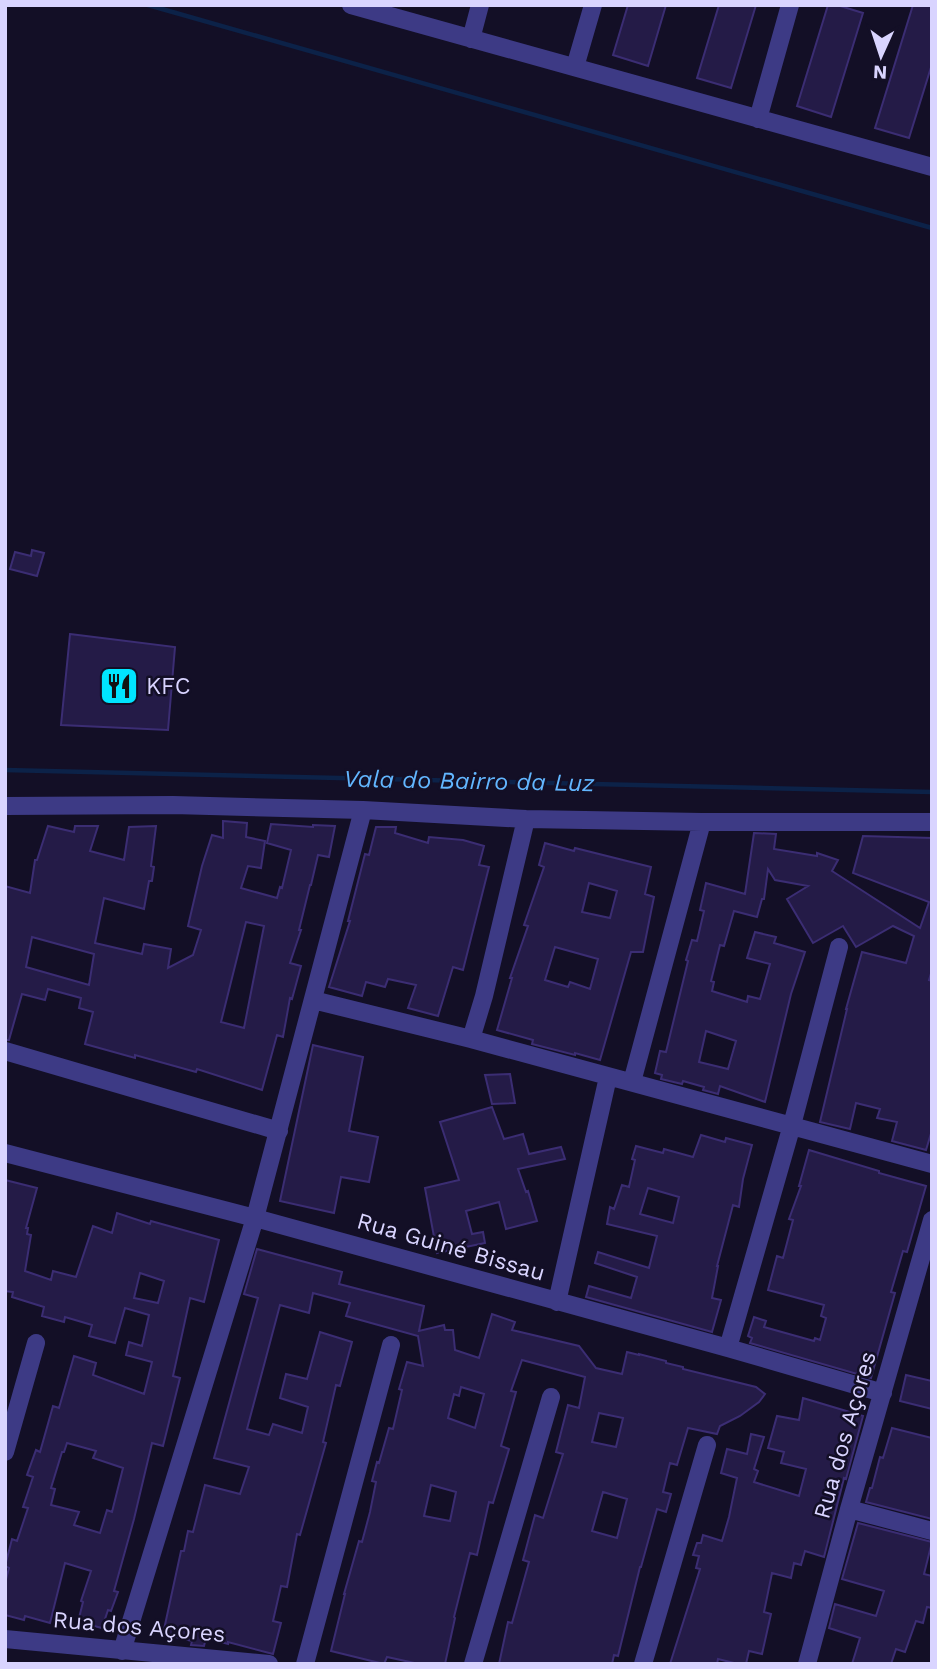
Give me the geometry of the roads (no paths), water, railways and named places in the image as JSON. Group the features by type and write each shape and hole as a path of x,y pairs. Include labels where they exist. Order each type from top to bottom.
{"street":[{"path":"351,5 932,167"},
{"path":"471,39 480,5"},
{"path":"575,67 593,5"},
{"path":"758,119 790,5"},
{"path":"6,809 173,805 363,810 526,819 932,822"},
{"path":"122,1651 255,1218 363,810"},
{"path":"471,1039 484,996 526,819"},
{"path":"632,1082 702,821"},
{"path":"728,1348 792,1125 839,947"},
{"path":"313,1000 471,1039 932,1164"},
{"path":"5,1051 279,1131"},
{"path":"557,1302 608,1077"},
{"name":"Rua Guiné Bissau","path":"5,1153 255,1218 883,1393"},
{"name":"Rua dos Açores","path":"807,1664 932,1220"},
{"path":"5,1452 36,1343"},
{"path":"305,1664 391,1345"},
{"path":"473,1664 551,1397"},
{"path":"643,1664 706,1445"},
{"path":"849,1509 932,1531"},
{"name":"Rua dos Açores","path":"5,1639 269,1664"}],"waterway":[{"path":"148,5 932,228"},
{"name":"Vala do Bairro da Luz","path":"5,770 932,792"}],"place":[{"name":"KFC","path":"119,686"}]}
